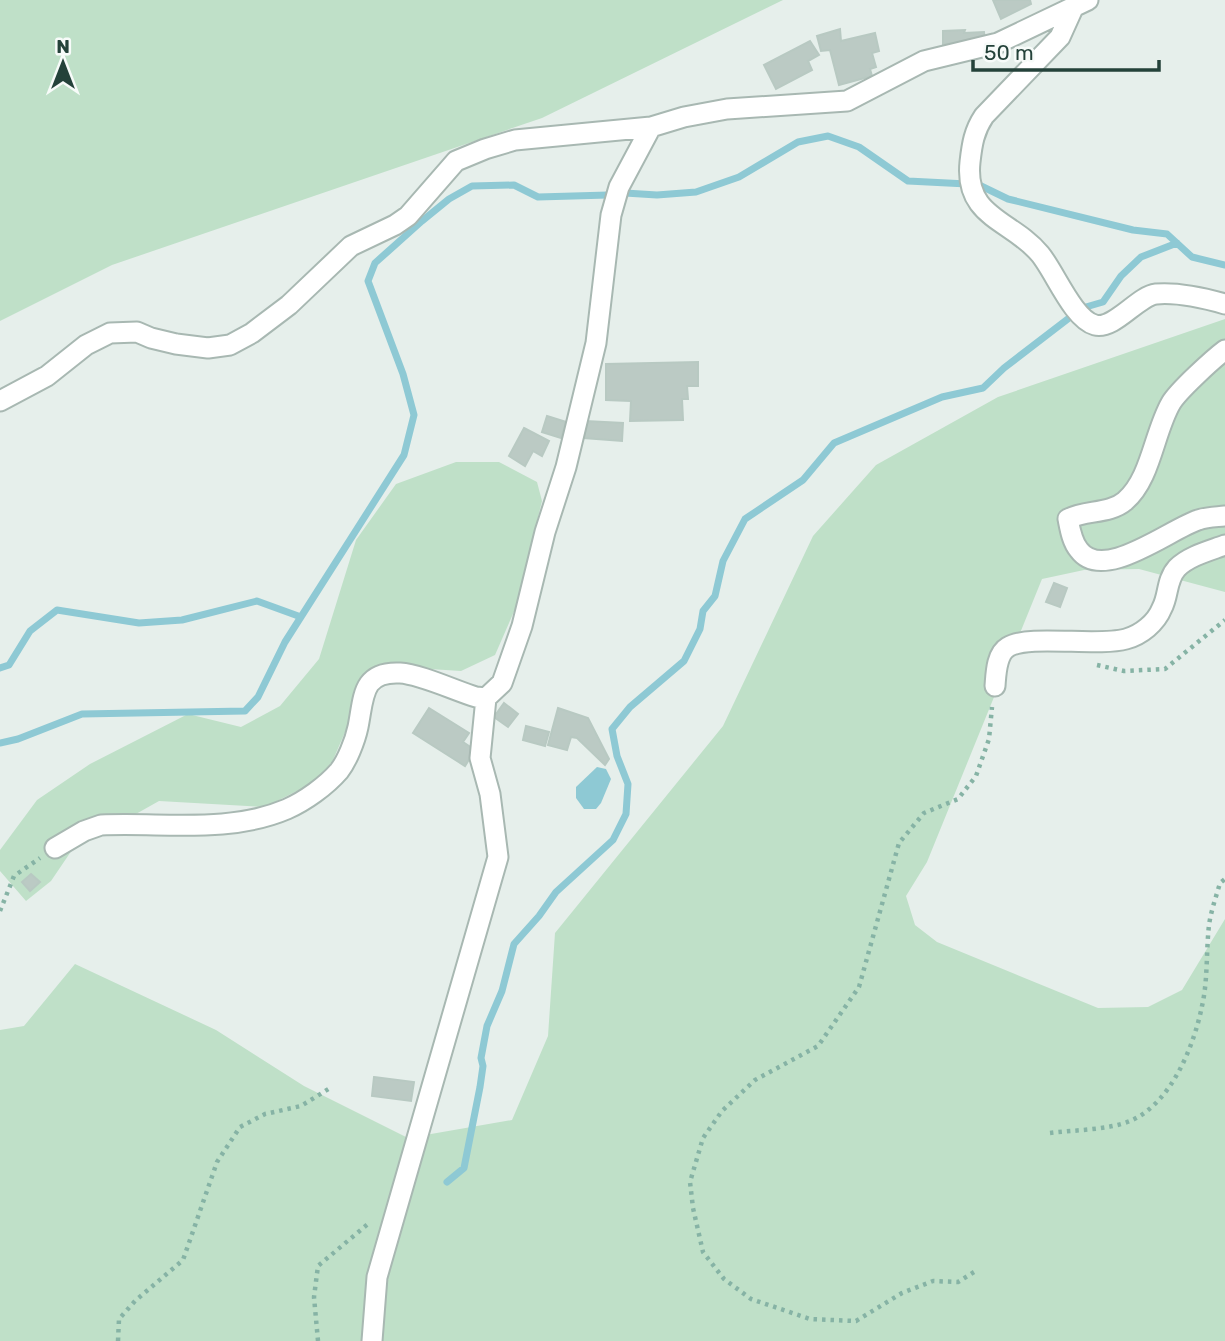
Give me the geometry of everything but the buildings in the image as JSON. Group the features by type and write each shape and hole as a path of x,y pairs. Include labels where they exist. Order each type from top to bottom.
{"street":[{"path":"0,401 47,376 86,345 110,333 138,332 176,344 208,348 230,345 252,333 289,305 351,246 408,216 456,161 485,149 515,139 651,127 684,117 727,109 848,101 923,61 998,43 1081,3"},
{"path":"1081,3 1044,57 976,128 969,171 971,190 982,207 1039,253 1085,320 1098,326 1154,294 1204,298 1225,304"},
{"path":"372,1341 376,1277 498,857 490,794 480,758 486,698 502,683 522,626 545,532 566,467 596,344 611,215 619,187 651,127"},
{"path":"1225,350 1171,402 1136,488 1124,502 1115,507 1079,513 1068,519 1079,551 1090,559 1105,561 1125,556 1198,520 1225,516"},
{"path":"995,686 996,668 1007,647 1021,643 1112,642 1129,638 1147,628 1162,608 1169,582 1176,570 1186,561 1225,545"},
{"path":"55,848 84,831 102,825 242,822 288,809 340,771 358,729 363,693 370,682 382,674 402,673 486,698"}],"path":[{"path":"974,1272 958,1282 933,1281 902,1293 856,1321 810,1319 751,1299 724,1279 703,1252 690,1182 703,1138 722,1111 755,1080 818,1046 859,987 899,843 924,813 958,799 976,776 989,739 995,686"},
{"path":"0,911 14,876 55,848"},
{"path":"1050,1133 1094,1129 1131,1121 1157,1102 1176,1079 1190,1049 1203,1005 1209,922 1220,883 1225,879"},
{"path":"118,1341 119,1319 135,1301 183,1260 217,1162 240,1126 265,1114 301,1106 330,1088"},
{"path":"318,1341 314,1297 318,1266 363,1226 399,1205"}],"green space":[{"path":"0,0 783,0 542,118 112,265 0,321"},
{"path":"1225,319 1225,592 1139,569 1084,570 1042,579 927,862 906,896 915,925 937,942 1098,1008 1148,1007 1182,990 1225,919 1225,1341 0,1341 0,1030 24,1026 75,964 216,1030 304,1086 408,1138 512,1120 548,1036 555,933 723,726 813,536 876,465 998,397"},
{"path":"456,462 499,462 537,482 542,501 516,607 495,655 461,671 398,667 352,716 333,760 317,781 265,807 159,801 72,850 51,881 26,901 0,871 0,850 37,800 90,764 188,714 241,727 280,706 319,659 356,540 396,484"}],"water":[{"path":"597,767 606,769 611,779 596,809 584,809 576,798 576,787"}],"waterway":[{"path":"625,193 657,195 696,192 739,177 798,142 828,136 859,147 908,181 967,184"},
{"path":"977,184 1008,199 1133,230 1167,234 1192,257 1225,265"},
{"path":"0,743 18,739 82,714 245,711 258,697 285,642 404,455 414,415 403,374 368,281 375,263 449,199 472,186 514,185 538,197 608,195"},
{"path":"1079,309 1103,302 1121,276 1141,257 1177,243"},
{"path":"447,1182 464,1168 480,1087 483,1066 481,1058 487,1026 502,991 514,944 556,892 613,840 626,814 628,784 617,756 612,729 630,707 684,661 700,629 703,611 715,596 723,561 745,519 803,480 834,443 942,397 983,388 1004,368 1073,315"},
{"path":"0,668 9,665 30,631 57,610 139,623 182,620 257,601 301,617"}]}
